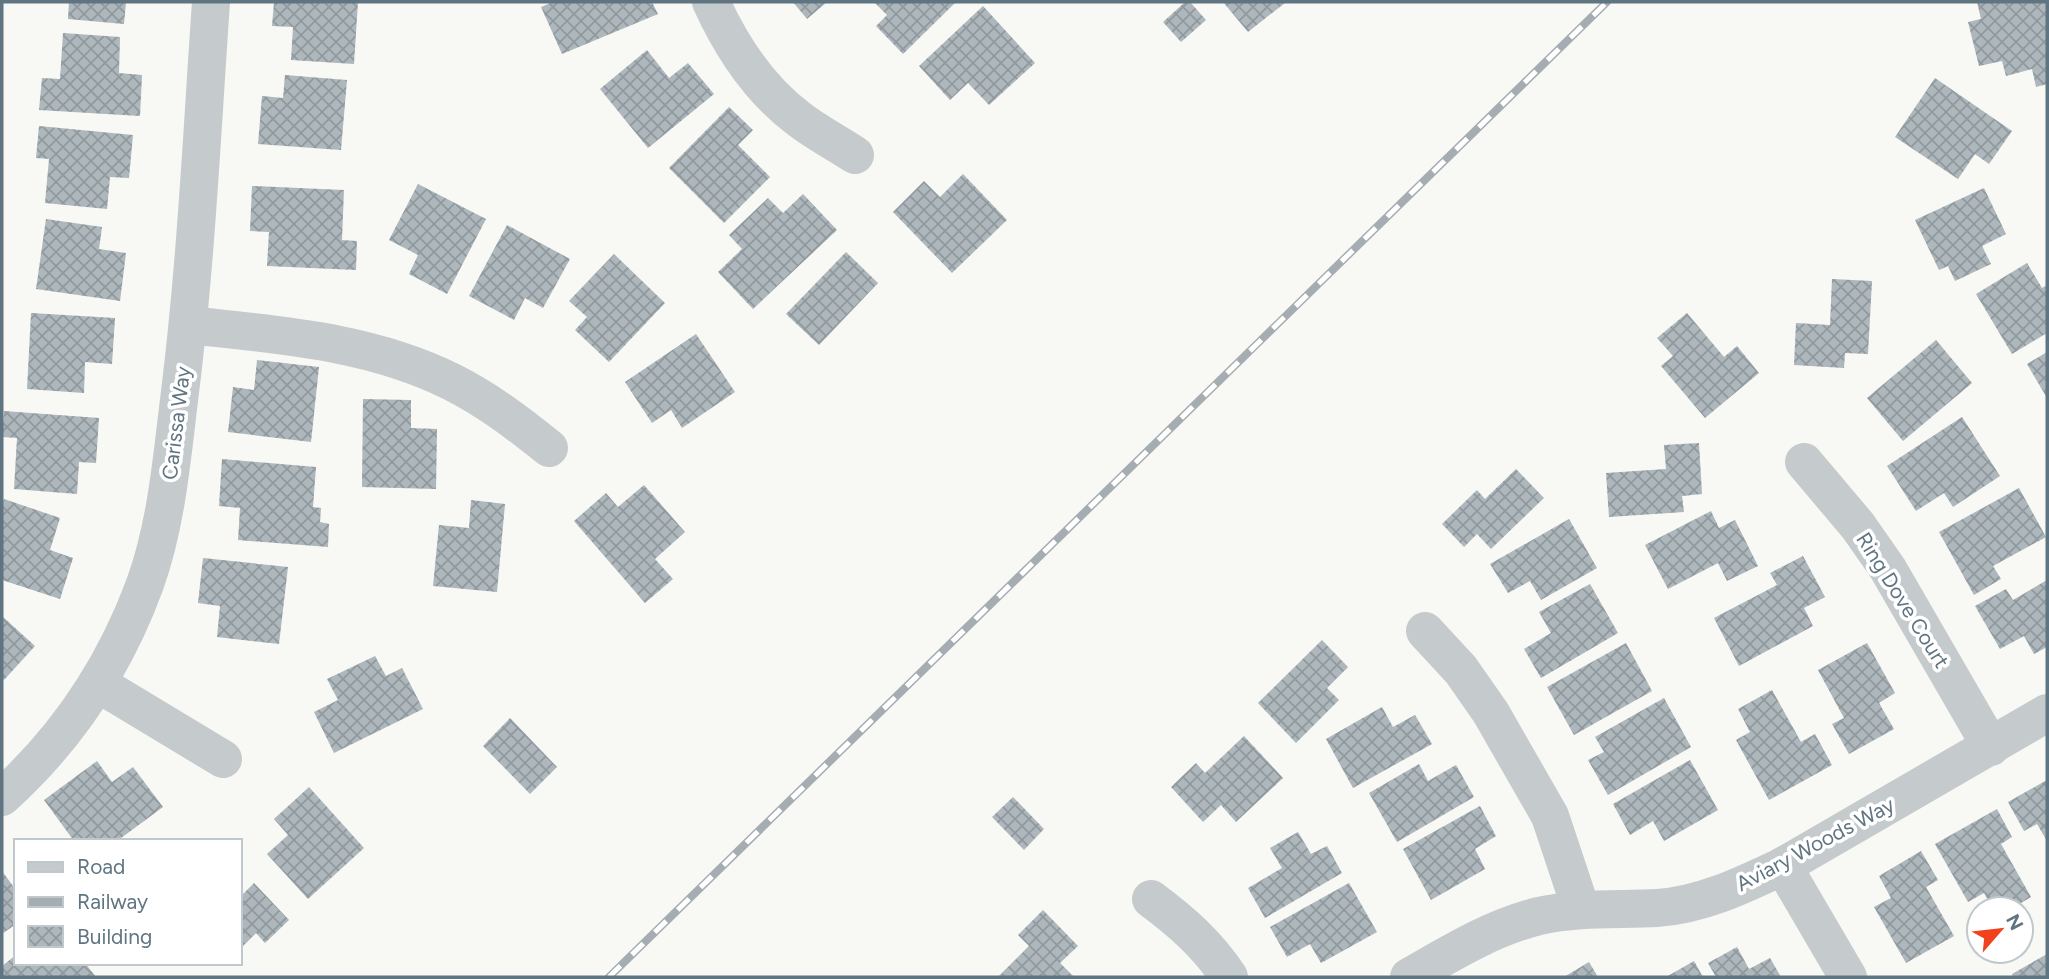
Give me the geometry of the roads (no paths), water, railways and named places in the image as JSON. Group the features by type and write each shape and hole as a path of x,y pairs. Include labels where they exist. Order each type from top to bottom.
{"street":[{"name":"Carissa Way","path":"2,797 27,775 54,743 97,683 115,652 144,585 155,550 170,473 188,326 211,2"},
{"path":"711,2 728,37 748,67 771,94 799,119 855,155"},
{"path":"188,326 300,337 341,344 392,358 452,382 487,401 549,448"},
{"name":"Ring Dove Court","path":"1804,461 1858,526 1888,569 1991,747"},
{"path":"1425,631 1461,670 1491,713 1550,816 1581,909"},
{"path":"97,683 223,759"},
{"name":"Aviary Woods Way","path":"1409,977 1490,932 1540,916 1581,909 1660,908 1701,900 1741,887 1783,866 2047,713"},
{"path":"1783,866 1848,977"},
{"path":"1151,899 1185,925 1214,956 1229,977"}],"railway":[{"path":"609,977 1607,2"}]}
